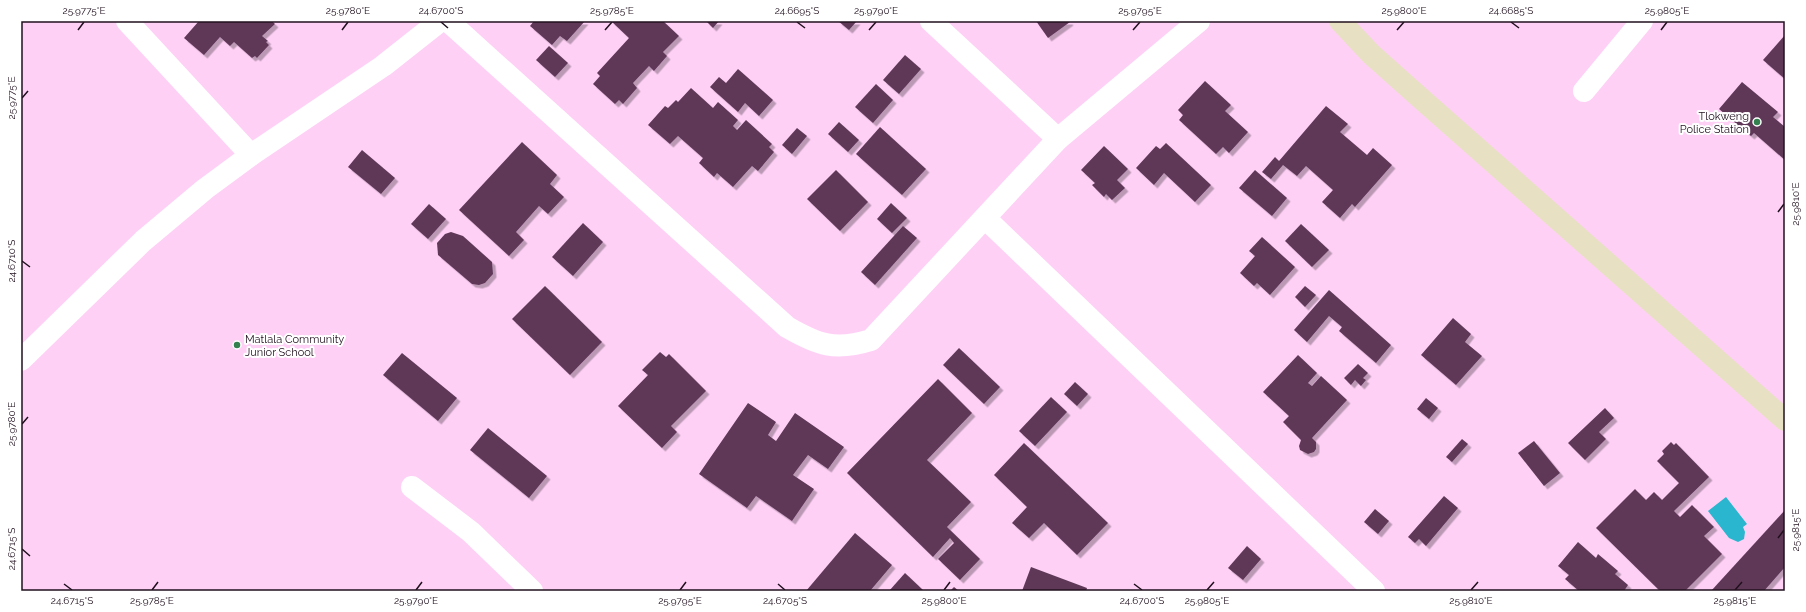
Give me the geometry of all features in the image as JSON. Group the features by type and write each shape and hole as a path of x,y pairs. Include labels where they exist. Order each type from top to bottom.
{"street":[{"path":"127,21 251,155"},
{"path":"21,360 143,241 205,189 251,155 383,66 440,21"},
{"path":"448,21 787,327 808,339 832,346 852,346 871,340 1058,139 1199,21"},
{"path":"931,21 1058,139"},
{"path":"1340,21 1371,54 1417,96 1785,420"},
{"path":"1584,90 1642,21"},
{"path":"985,218 1374,591"},
{"path":"412,487 472,532 532,591"}],"water":[{"path":"1726,497 1747,524 1743,527 1745,532 1744,539 1738,542 1729,538 1708,511"}],"building":[{"path":"199,21 272,21 275,24 262,36 268,41 266,42 269,45 257,58 255,56 252,58 234,42 230,46 220,37 204,55 184,38"},
{"path":"534,21 585,21 567,41 560,36 552,45 530,26"},
{"path":"611,21 663,21 679,36 663,52 667,56 654,71 649,66 633,83 637,88 623,104 619,100 615,104 593,84 600,76 597,73 629,38"},
{"path":"706,21 719,21 713,28"},
{"path":"838,21 857,21 849,30"},
{"path":"1036,21 1069,21 1070,22 1048,38"},
{"path":"1785,35 1785,79 1763,60"},
{"path":"549,46 568,63 555,77 536,60"},
{"path":"905,55 921,69 899,94 883,80"},
{"path":"738,69 773,100 759,116 745,103 738,112 710,87 719,77 726,83"},
{"path":"1205,81 1231,105 1225,111 1248,132 1229,153 1223,147 1216,154 1179,120 1183,115 1178,110"},
{"name":"Tlokweng Police Station","path":"1742,82 1778,112 1773,117 1785,127 1785,160 1754,133 1751,136 1719,109"},
{"path":"876,84 893,100 873,123 855,107"},
{"path":"691,88 713,108 718,102 738,120 733,126 737,130 746,120 772,144 769,147 774,152 758,171 752,166 733,187 717,173 714,177 699,163 703,158 678,136 670,144 648,125 665,106 668,108 676,100 678,102"},
{"path":"1326,106 1348,124 1340,132 1367,155 1373,148 1392,165 1355,207 1352,204 1340,218 1322,202 1333,190 1306,166 1297,176 1283,165 1271,179 1262,172 1275,157 1279,161"},
{"path":"839,122 859,140 848,152 828,134"},
{"path":"880,127 926,169 902,195 856,154"},
{"path":"797,128 807,136 792,154 782,145"},
{"path":"522,142 557,175 550,184 564,197 548,214 539,206 516,232 524,240 509,256 459,210"},
{"path":"1166,143 1211,185 1195,202 1164,173 1154,185 1136,168 1156,146 1160,149"},
{"path":"1104,146 1128,169 1117,180 1125,188 1112,200 1106,194 1104,197 1092,185 1095,183 1081,170"},
{"path":"362,150 395,178 381,194 348,167"},
{"path":"836,170 868,202 840,231 807,199"},
{"path":"1255,170 1287,198 1272,216 1239,188"},
{"path":"891,203 907,218 892,233 877,219"},
{"path":"429,204 446,219 428,239 411,224"},
{"path":"583,223 603,242 573,276 552,257"},
{"path":"1301,224 1329,250 1312,267 1285,241"},
{"path":"903,226 917,238 875,285 861,272"},
{"path":"451,232 463,236 492,262 493,274 485,283 479,285 472,284 438,255 437,243 445,234"},
{"path":"1262,237 1295,267 1270,295 1257,283 1254,286 1240,273 1255,256 1249,251"},
{"path":"545,286 602,342 570,375 512,319"},
{"path":"1305,286 1316,295 1305,307 1295,297"},
{"path":"1329,290 1391,345 1376,363 1339,331 1342,327 1329,316 1307,342 1294,330"},
{"path":"1453,318 1471,334 1465,342 1482,356 1456,385 1421,355"},
{"path":"959,348 1000,387 984,404 943,365"},
{"path":"660,352 666,357 669,354 706,391 671,426 677,432 662,448 618,406 648,375 642,370"},
{"path":"402,353 457,398 438,421 383,375"},
{"path":"1298,355 1317,373 1308,383 1312,386 1321,376 1347,400 1312,438 1316,442 1316,449 1314,452 1308,454 1300,450 1299,446 1301,440 1283,422 1289,416 1263,392"},
{"path":"1358,364 1368,373 1363,378 1366,380 1361,386 1355,380 1351,385 1344,378"},
{"path":"938,379 972,413 927,460 971,502 947,527 980,559 960,580 938,559 954,543 950,538 933,557 847,473"},
{"path":"1075,382 1088,394 1077,406 1064,394"},
{"path":"1051,397 1067,412 1035,446 1019,431"},
{"path":"1426,398 1438,408 1429,419 1417,409"},
{"path":"748,403 776,422 768,435 776,441 795,413 844,447 828,469 808,455 793,475 814,489 792,521 756,496 747,508 699,474"},
{"path":"1605,408 1614,418 1599,432 1606,439 1585,460 1568,443"},
{"path":"488,428 547,476 529,498 470,450"},
{"path":"1462,439 1468,444 1452,462 1446,457"},
{"path":"1534,441 1560,473 1544,486 1518,453"},
{"path":"1671,442 1674,445 1676,443 1709,477 1674,511 1680,517 1692,505 1714,527 1704,536 1722,554 1685,591 1660,591 1596,528 1635,489 1646,500 1654,492 1662,500 1679,483 1657,461 1664,454 1662,451"},
{"path":"1024,443 1108,523 1077,555 1044,523 1029,538 1012,523 1027,507 994,475"},
{"path":"1444,496 1458,508 1426,546 1419,539 1415,543 1408,537"},
{"path":"1375,509 1389,521 1378,534 1364,522"},
{"path":"1785,510 1785,567 1764,591 1711,591"},
{"path":"855,533 892,565 870,591 806,591"},
{"path":"1578,542 1596,558 1598,554 1618,571 1615,574 1628,585 1624,591 1579,591 1565,579 1569,575 1558,566"},
{"path":"1247,546 1261,559 1243,580 1228,568"},
{"path":"1031,567 1087,588 1086,591 1022,591"},
{"path":"905,573 924,591 889,591"},
{"path":"954,587 959,591 950,591"}],"place":[{"name":"Tlokweng Police Station","path":"1757,122"},
{"name":"Matlala Community Junior School","path":"237,345"}]}
